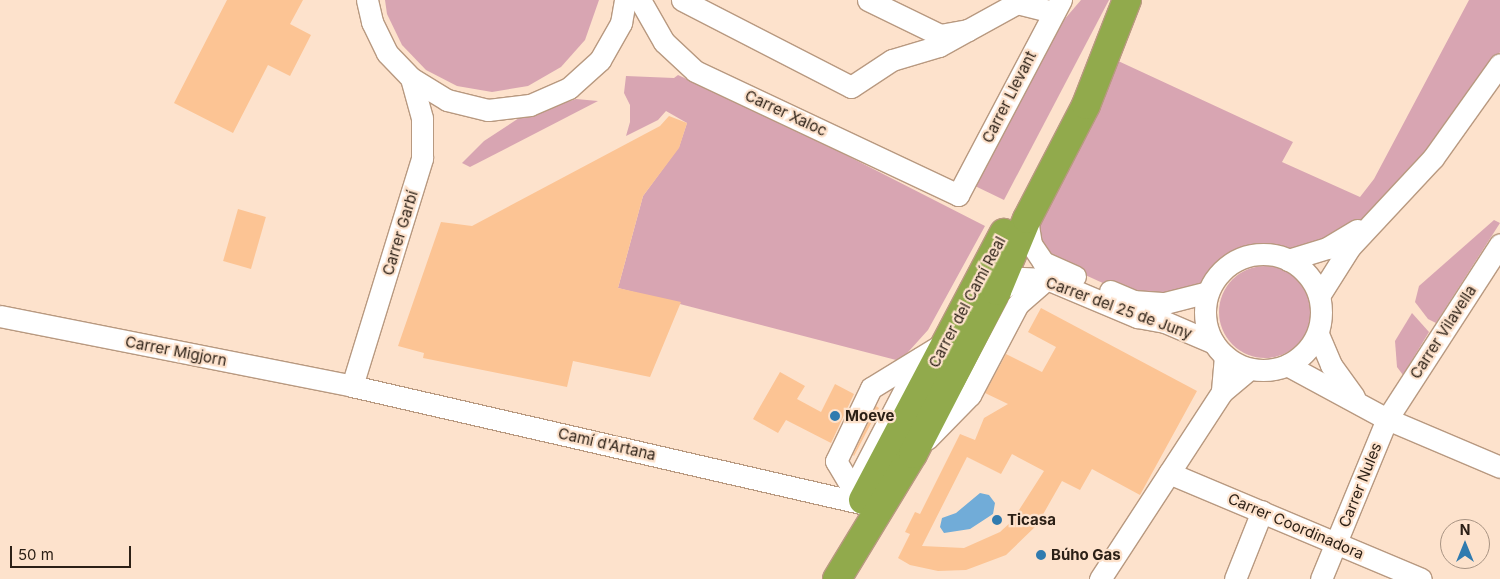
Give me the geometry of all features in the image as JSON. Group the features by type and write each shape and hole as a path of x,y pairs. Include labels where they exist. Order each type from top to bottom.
{"highway":[{"path":"837,579 891,486 913,454 997,291 1027,219 1086,105 1114,26 1127,0"},
{"name":"Carrer del Camí Real","path":"822,579 857,496 946,342 1114,26"}],"street":[{"path":"367,0 372,22 387,53 411,78 447,100 488,110 530,105 569,88 600,60 621,23 625,0"},
{"name":"Carrer Xaloc","path":"640,0 664,42 696,71 958,195"},
{"path":"682,0 850,87 897,58 939,46 1017,3 1056,6"},
{"path":"868,0 934,33 952,35 968,30"},
{"name":"Carrer Llevant","path":"958,195 1056,6"},
{"path":"1319,296 1336,264 1368,224 1433,158 1500,64"},
{"name":"Carrer Garbí","path":"352,386 422,158 422,118 411,78"},
{"name":"Carrer del 25 de Juny","path":"1027,219 1031,244 1044,262 1134,301 1165,303 1208,292"},
{"path":"1288,260 1327,248 1368,224"},
{"name":"Carrer Vilavella","path":"1387,419 1500,244"},
{"path":"1219,350 1249,369 1269,370 1288,365 1305,352 1318,334 1322,315 1319,296 1302,268 1288,260 1270,254 1250,256 1233,263 1218,276 1208,292 1207,327 1219,350 1222,392"},
{"name":"Carrer del 25 de Juny","path":"997,291 1022,278 1047,279 1137,317 1166,322 1219,350"},
{"path":"913,454 970,395 1018,304 1047,279"},
{"name":"Carrer Migjorn","path":"0,316 352,386"},
{"path":"1318,334 1331,365 1357,401"},
{"path":"857,496 836,461 871,388 946,342"},
{"path":"857,496 921,357"},
{"path":"1288,365 1387,419 1500,467"},
{"path":"1100,579 1222,392 1249,369"},
{"name":"Camí d'Artana","path":"352,386 857,496"},
{"name":"Carrer Nules","path":"1321,579 1387,419"},
{"name":"Carrer Coordinadora","path":"1169,473 1336,542 1412,577"},
{"path":"850,579 888,509 891,486"},
{"path":"1234,579 1262,511"}],"shaded area":[{"path":"385,0 599,0 585,40 561,67 528,86 492,92 457,86 426,70 402,45 387,14"},
{"path":"1081,0 1109,0 1004,200 973,185 1057,28"},
{"path":"1469,0 1500,0 1500,52 1455,118 1361,221 1342,234 1286,251 1262,246 1239,252 1190,291 1127,294 1083,274 1037,245 1039,209 1116,60 1293,142 1282,162 1360,197 1374,179"},
{"path":"678,75 791,127 985,226 928,330 900,361 618,288 643,196 679,147 687,123 666,111 658,120 626,136 630,122 630,105 624,93 626,76 674,78"},
{"path":"576,99 598,101 470,167 462,163 484,141 519,118"},
{"path":"1494,220 1500,223 1436,323 1428,319 1415,302 1419,286"},
{"path":"1256,266 1274,266 1291,273 1304,286 1311,303 1311,321 1304,338 1291,351 1274,358 1256,358 1239,351 1226,338 1219,321 1219,303 1226,286 1239,273"},
{"path":"1412,313 1429,332 1403,375 1397,367 1395,341"}],"water":[{"path":"980,493 989,495 995,503 993,514 970,529 944,533 940,527 942,518 956,513"}],"building":[{"path":"227,0 303,0 290,24 311,35 290,76 268,65 233,133 174,103"},
{"path":"669,116 687,123 679,148 643,196 618,288 681,302 650,377 573,361 567,387 423,358 424,353 398,346 441,222 472,226 660,126"},
{"path":"238,209 266,217 251,269 223,261"},
{"path":"1041,308 1197,391 1140,495 1092,469 1080,490 1062,481 1037,525 1006,555 966,570 938,571 910,565 898,558 910,534 905,532 915,512 920,514 960,434 975,440 984,418 1008,404 985,393 1006,354 1042,372 1056,347 1028,332","holes":["1012,454 1044,471 1012,521 1000,532 964,548 922,546 967,457 1001,474"]},
{"path":"780,372 805,386 797,399 821,412 835,384 854,394 831,443 786,420 778,433 753,419"},
{"path":"876,406 879,408 854,456 853,455"}],"place":[{"name":"Moeve","path":"835,416"},
{"name":"Ticasa","path":"997,520"},
{"name":"Búho Gas","path":"1041,555"}]}
